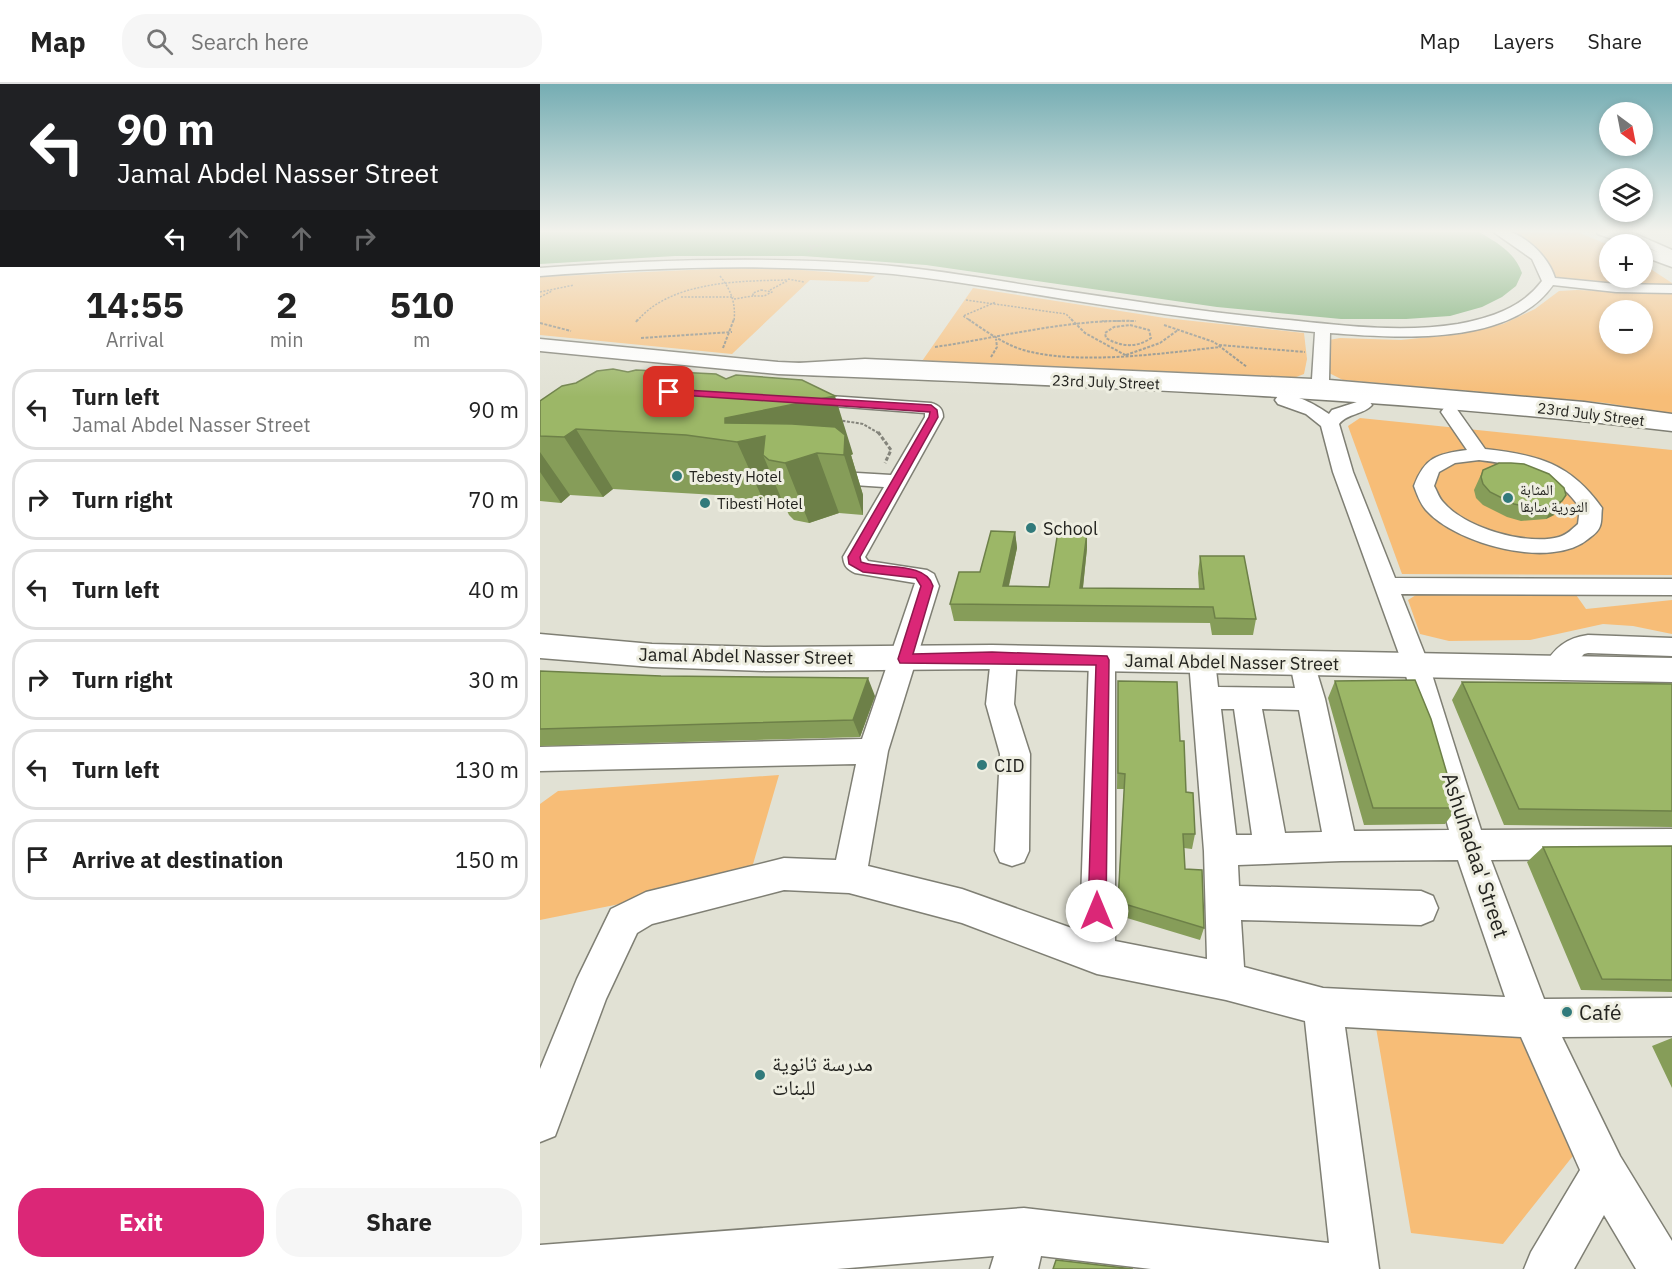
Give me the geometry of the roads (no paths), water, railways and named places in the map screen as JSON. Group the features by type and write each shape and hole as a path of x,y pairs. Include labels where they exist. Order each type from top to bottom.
{"main road":[{"name":"23rd July Street","path":"540,345 707,370 778,368 1187,380 1506,405 1672,422"},
{"name":"23rd July Street","path":"540,356 812,381 1363,405 1672,434"},
{"name":"Jamal Abdel Nasser Street","path":"540,646 693,657 905,659 1004,657 1672,670"}],"street":[{"path":"1014,286 1206,316 1323,328 1407,331 1484,322 1505,316 1524,306 1546,286"},
{"path":"1600,286 1672,289"},
{"path":"1320,384 1323,328"},
{"path":"1187,380 1320,384 1573,406 1672,422"},
{"path":"812,381 781,401 931,408 934,412 934,417 854,557 855,564 863,568 919,575 926,580 927,586 873,751 849,877"},
{"path":"1284,400 1312,410 1330,424 1343,411 1363,405"},
{"path":"1450,412 1479,454 1514,458 1548,470 1575,487 1591,508 1589,527 1570,541 1536,546 1496,540 1459,526 1434,506 1424,486 1430,469 1449,458 1479,454"},
{"name":"Ashuhadaa' Street","path":"1330,424 1343,472 1416,665 1469,845 1532,1018 1604,1172 1662,1269"},
{"path":"819,476 897,482"},
{"path":"1388,586 1672,587"},
{"path":"1556,668 1576,646 1588,644 1672,647"},
{"path":"1004,657 1000,704 1015,754 1012,851"},
{"path":"1097,956 1102,660"},
{"path":"1202,661 1221,851 1226,981"},
{"path":"1303,663 1341,846"},
{"path":"1206,698 1311,699"},
{"path":"1246,699 1271,849"},
{"path":"540,759 873,751"},
{"path":"1221,851 1341,846 1672,844"},
{"path":"540,1121 590,992 624,921 646,909 784,874 849,877 962,906 1097,956 1226,981 1323,1006 1532,1018 1672,1017"},
{"path":"1224,903 1421,908"},
{"path":"540,1269 1019,1250 1353,1269 1323,1006"},
{"path":"1548,1269 1604,1172"}],"place":[{"name":"Tebesty Hotel","path":"677,476"},
{"name":"المثابة الثورية سابقا","path":"1508,498"},
{"name":"Tibesti Hotel","path":"705,503"},
{"name":"School","path":"1031,528"},
{"name":"CID","path":"982,765"},
{"name":"Café","path":"1567,1012"},
{"name":"مدرسة ثانوية للبنات","path":"760,1075"}]}
